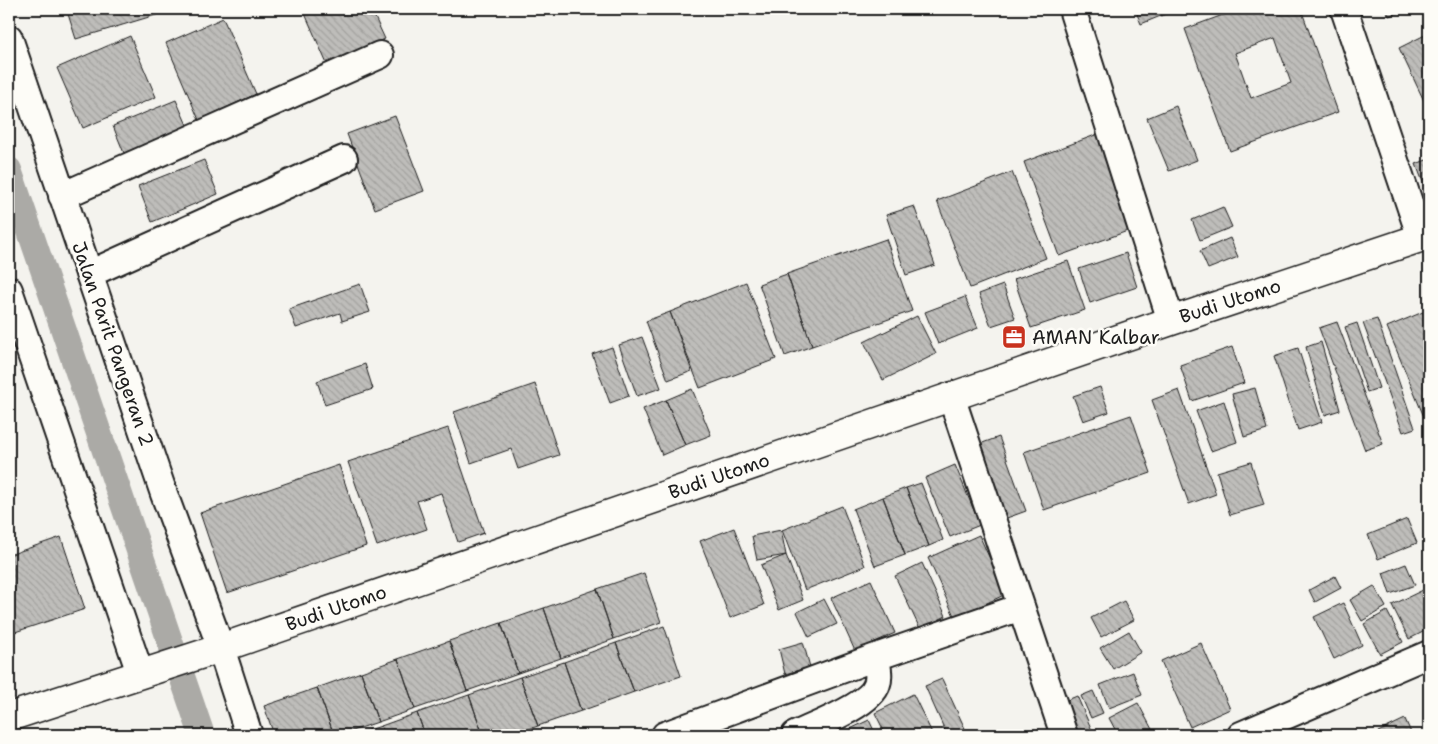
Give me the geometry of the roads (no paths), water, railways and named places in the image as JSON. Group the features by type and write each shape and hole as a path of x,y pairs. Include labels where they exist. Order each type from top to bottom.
{"street":[{"path":"1072,9 1171,321"},
{"path":"1344,9 1425,237"},
{"name":"Jalan Parit Pangeran 2","path":"9,38 164,494 212,651 249,735"},
{"path":"62,196 380,55"},
{"path":"89,274 344,159"},
{"name":"Budi Utomo","path":"9,717 212,651 951,396 1425,237"},
{"path":"9,290 151,670"},
{"path":"951,396 1064,735"},
{"path":"665,735 1021,606"},
{"path":"1241,735 1429,654"},
{"path":"796,735 853,708 870,694 877,684 876,657"}],"waterway":[{"path":"9,170 202,735"}],"place":[{"name":"AMAN Kalbar","path":"1014,337"}]}
